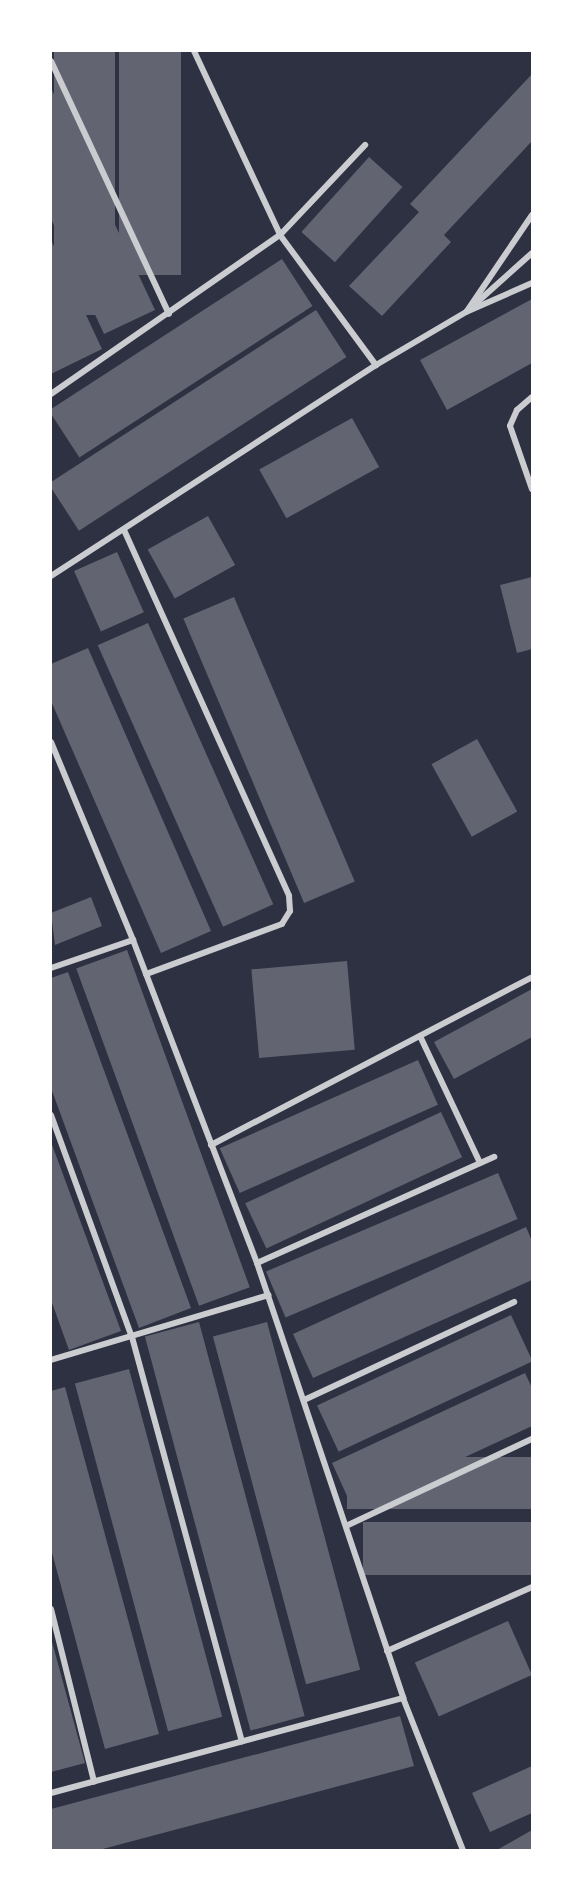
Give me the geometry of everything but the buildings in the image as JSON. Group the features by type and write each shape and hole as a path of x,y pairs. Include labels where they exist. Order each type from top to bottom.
{"street":[{"path":"194,51 280,235 376,365"},
{"path":"51,61 169,314"},
{"path":"51,394 280,235 365,145"},
{"path":"466,312 532,215"},
{"path":"466,312 532,253"},
{"path":"51,576 376,365 466,312 532,283"},
{"path":"532,397 517,410 510,426 532,489"},
{"path":"124,530 289,896 290,911 282,924 146,974"},
{"path":"51,742 133,940 257,1263 387,1651 463,1850"},
{"path":"51,968 133,940"},
{"path":"211,1145 532,977"},
{"path":"420,1036 480,1163"},
{"path":"51,1115 132,1336 242,1741"},
{"path":"257,1263 494,1157"},
{"path":"51,1360 268,1294"},
{"path":"304,1400 514,1302"},
{"path":"346,1526 532,1438"},
{"path":"387,1651 532,1587"},
{"path":"51,1609 94,1782"},
{"path":"51,1793 404,1698"}]}
